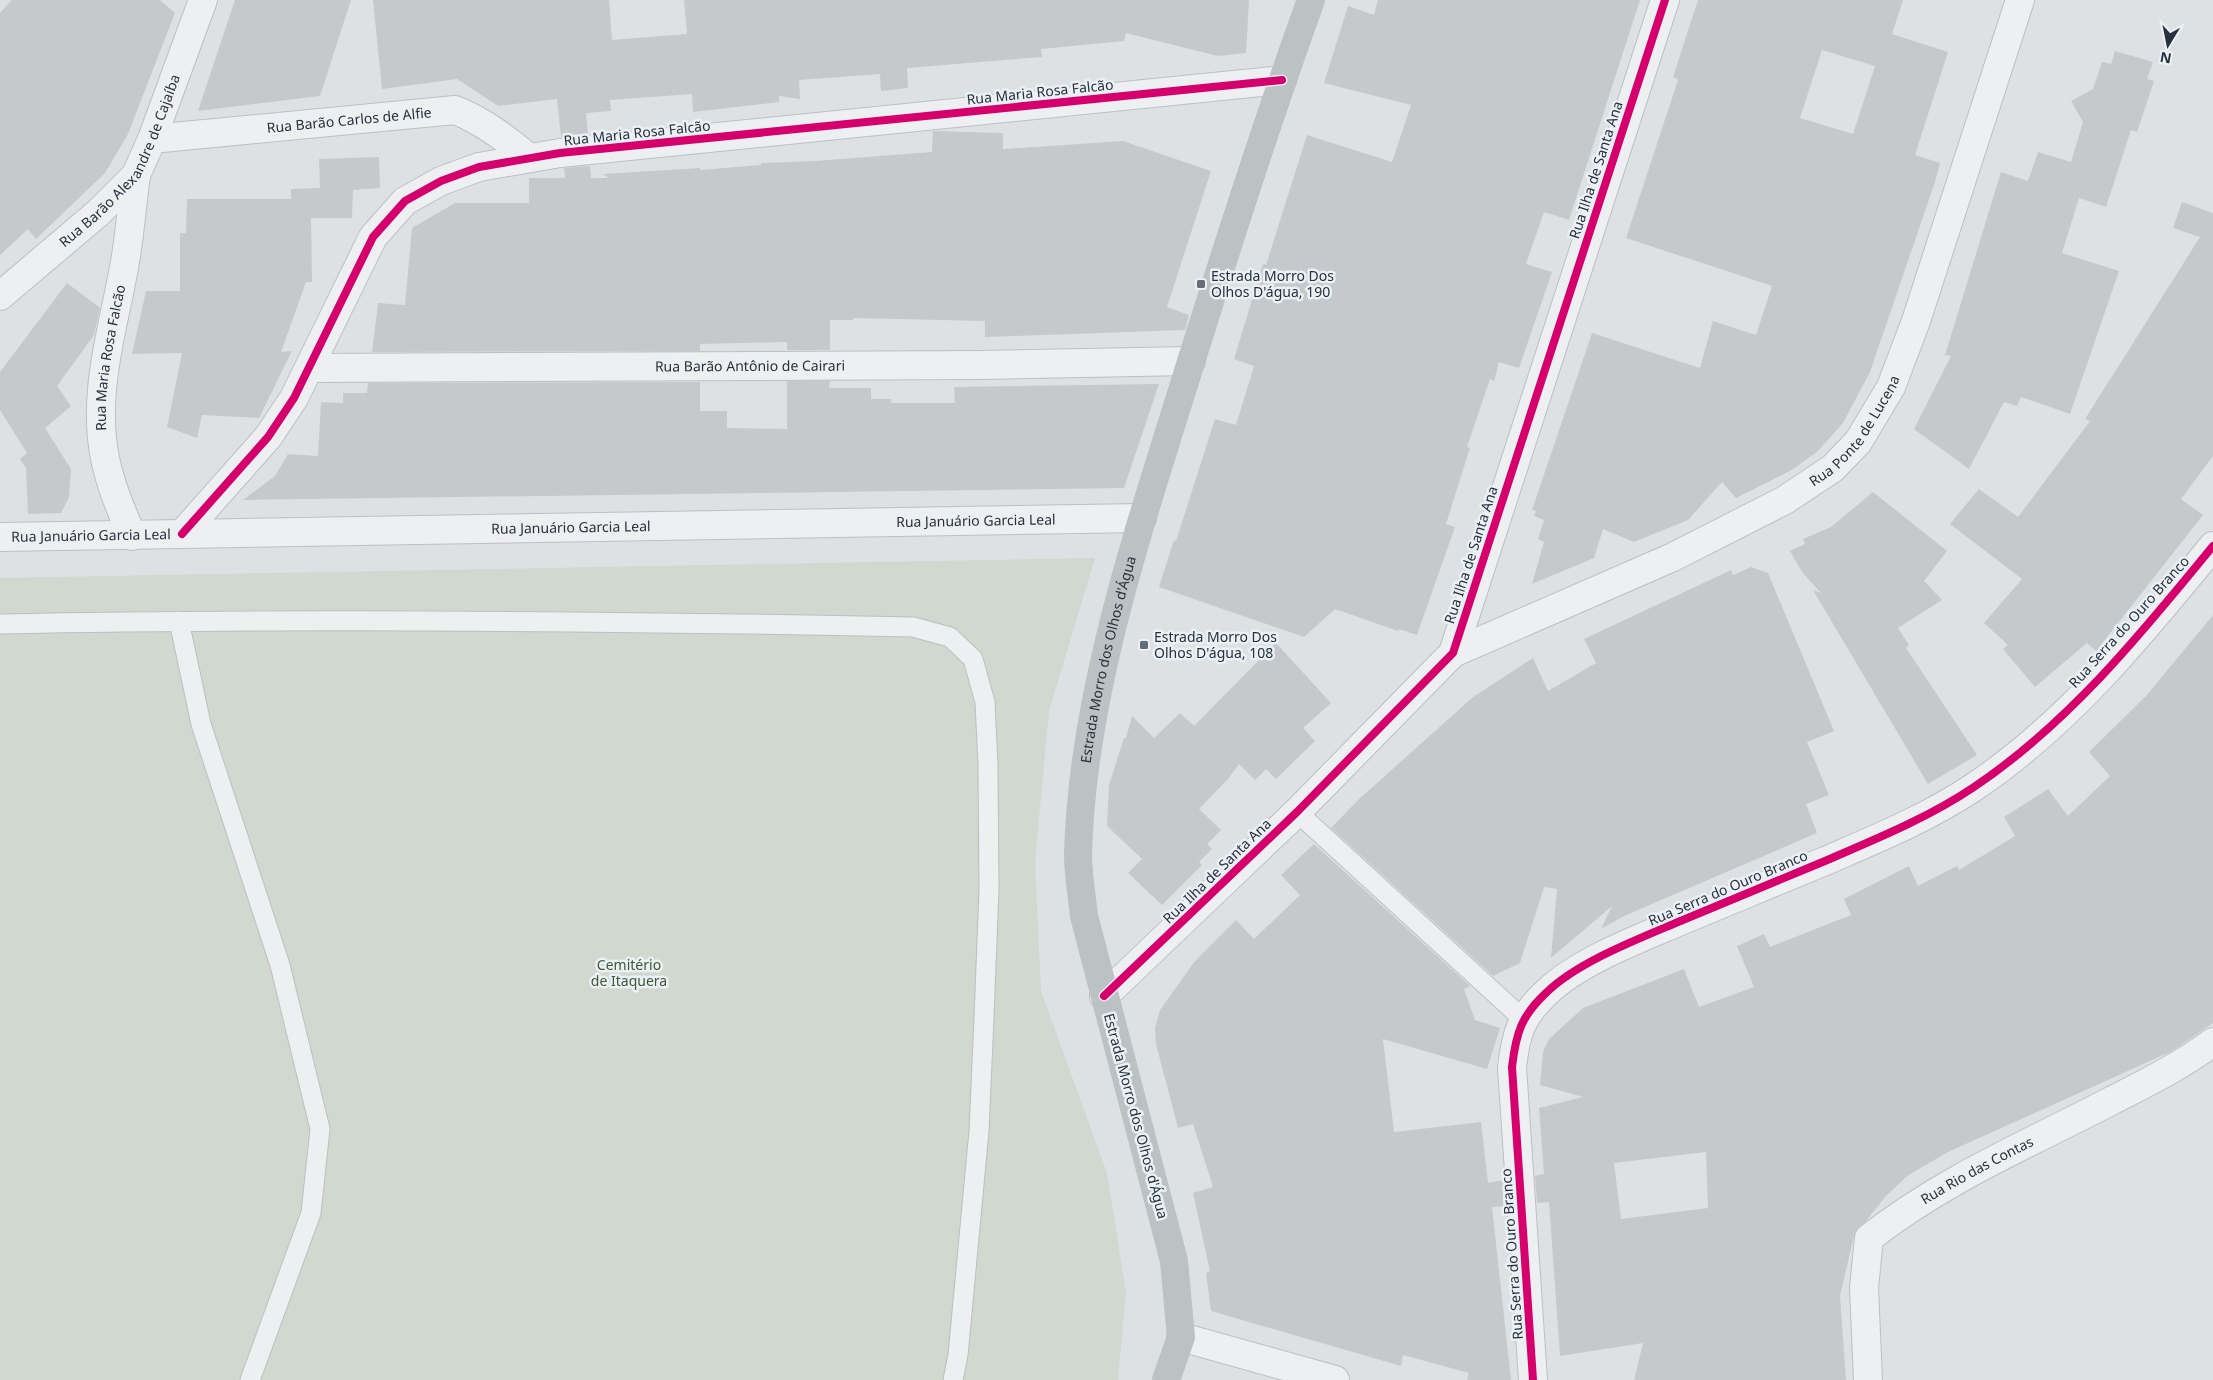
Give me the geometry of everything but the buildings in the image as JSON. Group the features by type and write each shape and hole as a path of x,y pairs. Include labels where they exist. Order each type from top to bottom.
{"main road":[{"name":"Estrada Morro dos Olhos d'Água","path":"1181,1337 1174,1261 1139,1120 1104,996 1084,916 1078,857 1082,797 1093,716 1142,518 1282,80 1311,0"},
{"path":"1166,1380 1181,1337"}],"street":[{"name":"Rua Barão Alexandre de Cajaíba","path":"0,296 98,213 136,175 152,139 203,0"},
{"name":"Rua Ilha de Santa Ana","path":"1104,996 1297,812 1453,653 1665,0"},
{"name":"Rua Ponte de Lucena","path":"1453,653 1673,557 1785,500 1833,468 1858,442 1891,387 1916,321 2020,0"},
{"name":"Rua Maria Rosa Falcão","path":"182,534 268,437 294,398 373,237 405,201 441,181 479,167 560,153 1282,80"},
{"name":"Rua Barão Carlos de Alfie","path":"152,139 455,110 471,116 496,131 530,158"},
{"name":"Rua Maria Rosa Falcão","path":"132,536 114,492 107,468 102,439 101,407 105,362 125,262 136,175"},
{"name":"Rua Barão Antônio de Cairari","path":"310,368 970,365 1191,361"},
{"name":"Rua Januário Garcia Leal","path":"0,537 1142,518"},
{"name":"Rua Serra do Ouro Branco","path":"1533,1380 1512,1092 1514,1047 1523,1019 1548,990 1573,972 1654,932 1911,824 1975,786 2036,739 2098,680 2157,615 2213,546"},
{"name":"Rua Rio das Contas","path":"1868,1380 1864,1288 1870,1238 1907,1209 1976,1168 2135,1089 2189,1060 2213,1042"},
{"path":"1181,1337 1335,1380"}],"lane":[{"path":"0,624 179,621 655,622 913,627 950,637 973,659 985,702 988,765 989,889 979,1131 959,1345 953,1380"},
{"path":"179,621 201,724 280,965 320,1129 311,1213 250,1380"},
{"path":"1297,812 1523,1019"}],"green space":[{"name":"Cemitério de Itaquera","path":"1095,558 1049,711 1035,863 1041,991 1107,1173 1126,1293 1118,1380 0,1380 0,578"}],"cycle path":[{"path":"1104,996 1297,812 1453,653 1665,0"},
{"path":"182,534 268,437 294,398 373,237 405,201 441,181 479,167 560,153 1282,80"},
{"path":"1533,1380 1512,1067 1518,1035 1531,1009 1560,981 1609,952 1882,836 1938,809 1974,787 2041,735 2102,676 2159,612 2213,546"}],"place":[{"name":"Estrada Morro Dos Olhos D'água, 190","path":"1201,284"},
{"name":"Estrada Morro Dos Olhos D'água, 108","path":"1144,645"}]}
